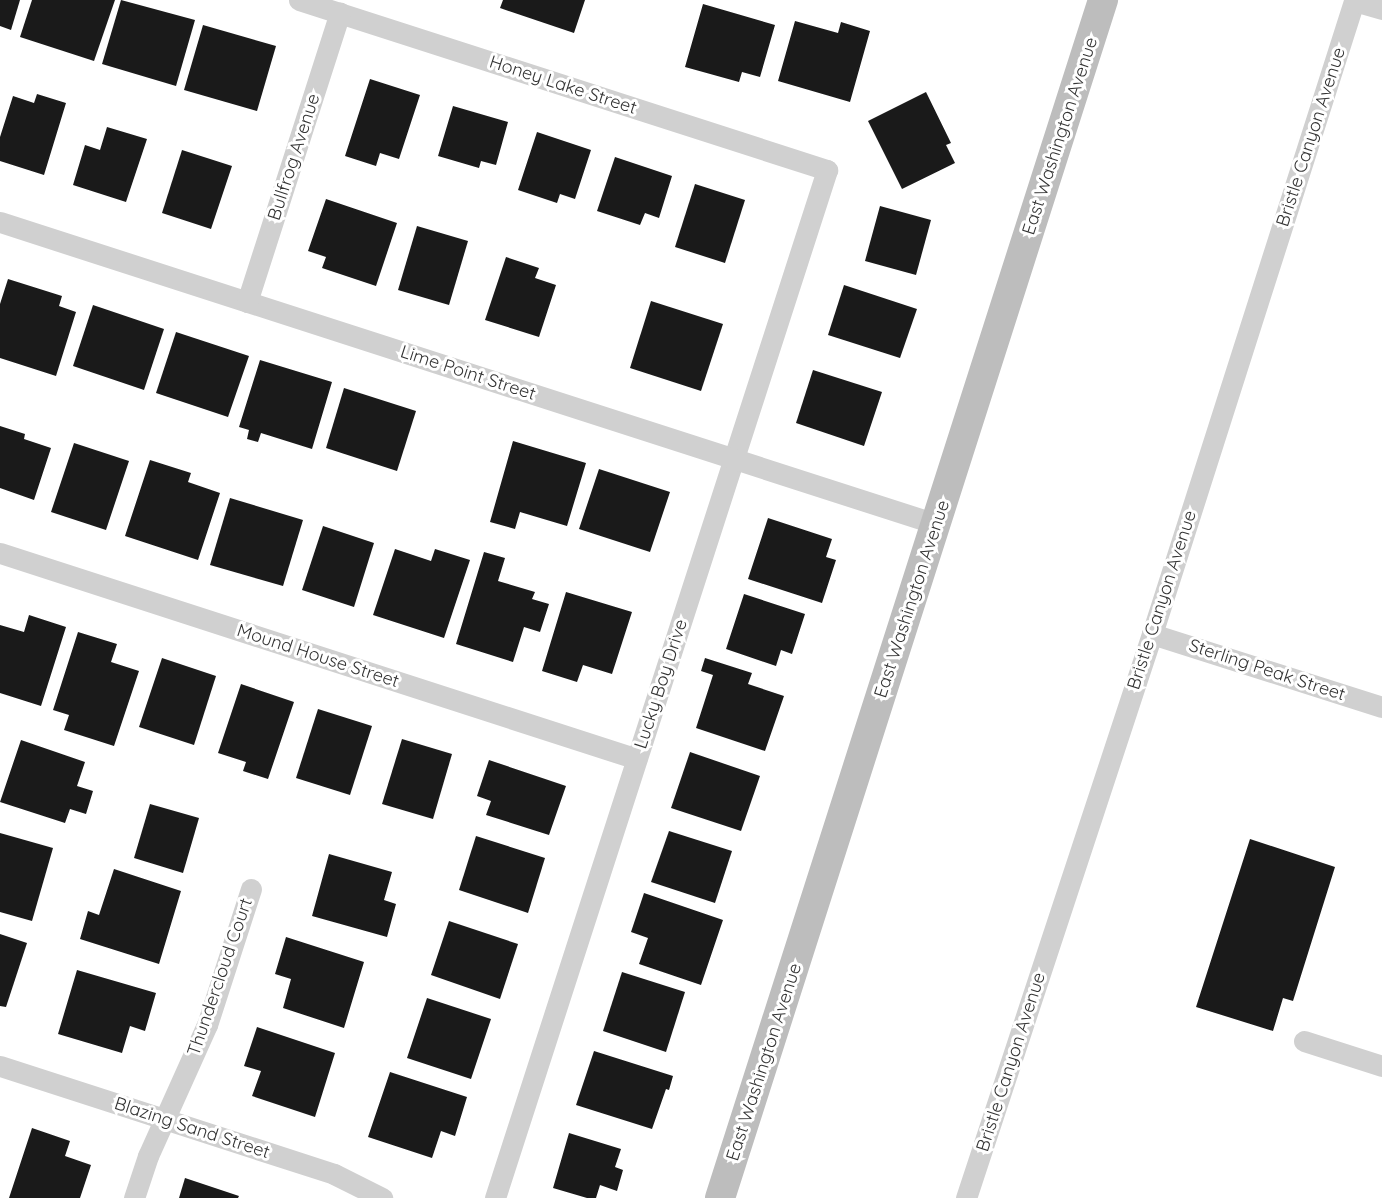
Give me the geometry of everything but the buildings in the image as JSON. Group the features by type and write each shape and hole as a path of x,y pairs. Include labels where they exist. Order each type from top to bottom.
{"main road":[{"name":"East Washington Avenue","path":"720,1198 1103,0"}],"street":[{"name":"Honey Lake Street","path":"299,0 827,170"},
{"path":"1354,1 1382,9"},
{"name":"Bristle Canyon Avenue","path":"966,1198 1152,634 1354,1"},
{"name":"Bullfrog Avenue","path":"247,302 340,13"},
{"name":"Lucky Boy Drive","path":"495,1198 827,170"},
{"name":"Lime Point Street","path":"0,222 936,524"},
{"name":"Mound House Street","path":"0,553 637,759"},
{"name":"Sterling Peak Street","path":"1152,634 1382,707"},
{"name":"Thundercloud Court","path":"134,1198 148,1156 207,1025 251,889"},
{"path":"1304,1041 1382,1066"},
{"name":"Blazing Sand Street","path":"0,1066 334,1174 382,1198"}]}
